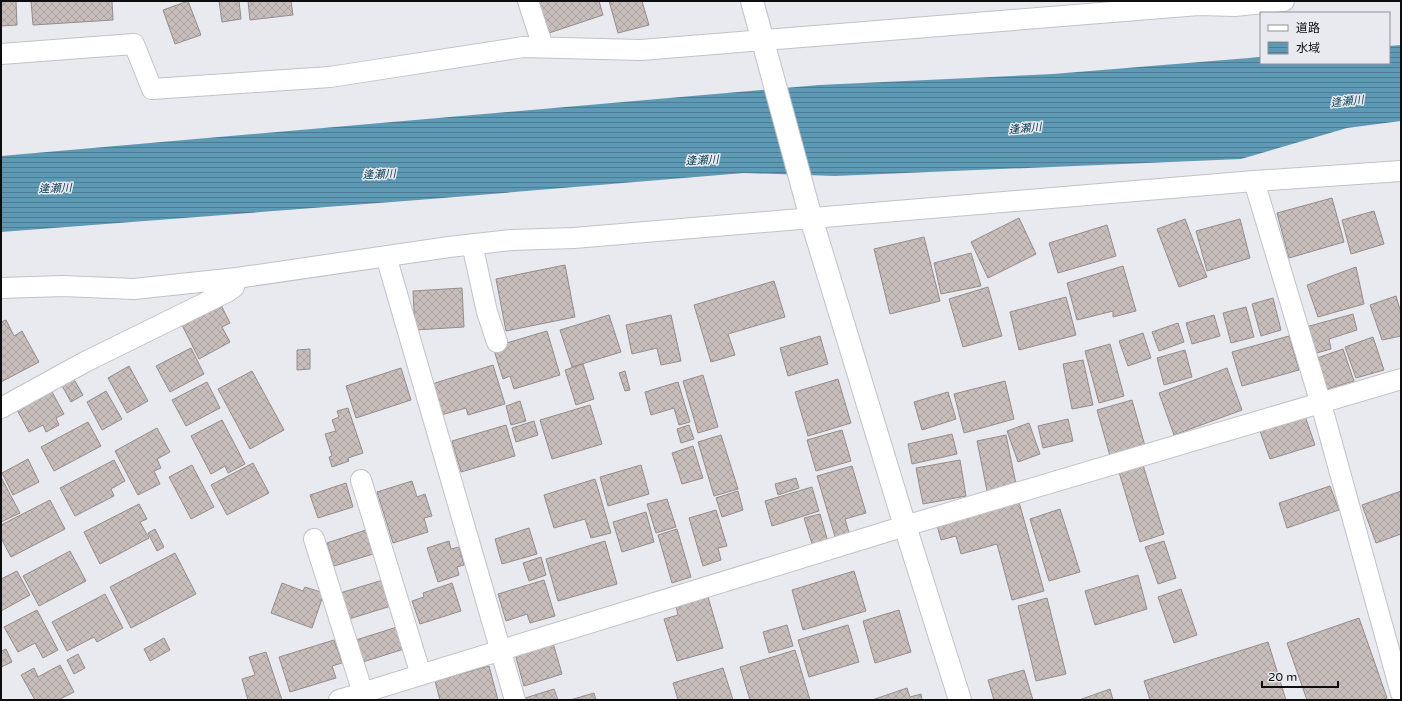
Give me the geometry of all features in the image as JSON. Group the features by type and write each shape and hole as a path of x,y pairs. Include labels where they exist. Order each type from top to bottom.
{"street":[{"path":"528,1 543,47"},
{"path":"752,1 811,218 960,700"},
{"path":"1,54 134,44 152,90 330,77 523,47 641,50 762,41 1198,3 1235,6 1284,1"},
{"path":"1,288 64,286 134,289 237,278 472,244 511,240 574,238 1254,181 1401,171"},
{"path":"1254,181 1321,404 1401,693"},
{"path":"472,244 487,312 498,342"},
{"path":"386,256 515,700"},
{"path":"1,408 85,362 227,292 234,287 237,278"},
{"path":"339,700 363,693 389,693 421,675 905,526 1321,404 1401,379"},
{"path":"361,480 421,675"},
{"path":"314,539 363,693"}],"water":[{"name":"逢瀬川","path":"1401,45 1401,121 1347,128 1241,159 835,176 744,173 1,232 1,156 819,85 1053,74 1260,57 1260,64 1390,64 1390,46"}],"building":[{"path":"1,1 16,1 17,25 1,26"},
{"path":"31,1 112,1 113,20 33,25"},
{"path":"188,1 201,35 175,44 163,10"},
{"path":"219,1 239,1 241,19 222,22"},
{"path":"248,1 291,1 293,15 250,20"},
{"path":"538,1 599,1 603,15 549,33"},
{"path":"609,1 642,1 649,25 618,33"},
{"path":"1332,198 1344,242 1289,258 1277,213"},
{"path":"1374,211 1384,244 1351,254 1342,220"},
{"path":"1019,218 1036,254 988,278 971,242"},
{"path":"1185,219 1207,277 1179,287 1157,229"},
{"path":"1240,219 1250,258 1207,271 1196,231"},
{"path":"1107,225 1116,256 1058,273 1049,243"},
{"path":"924,237 940,301 890,314 874,249"},
{"path":"971,253 981,286 941,294 934,263"},
{"path":"565,265 575,317 506,331 496,279"},
{"path":"1123,266 1136,311 1113,317 1113,311 1077,320 1067,283"},
{"path":"1356,267 1364,304 1318,317 1307,285"},
{"path":"774,281 785,317 728,334 735,355 711,362 694,305"},
{"path":"988,287 1002,336 963,347 949,299"},
{"path":"462,288 464,327 415,330 413,291"},
{"path":"1396,296 1401,313 1401,336 1382,340 1370,305"},
{"path":"1066,297 1076,335 1019,350 1010,312"},
{"path":"1273,298 1281,330 1261,336 1252,304"},
{"path":"221,305 230,323 222,327 230,342 199,359 182,325"},
{"path":"1246,307 1254,337 1231,343 1223,313"},
{"path":"1353,314 1357,330 1329,339 1331,349 1313,354 1306,327"},
{"path":"609,315 621,352 572,367 560,330"},
{"path":"671,315 681,361 661,365 657,348 632,354 626,325"},
{"path":"1214,315 1220,336 1192,344 1186,323"},
{"path":"6,320 14,336 22,331 39,362 1,382 1,322"},
{"path":"1178,323 1184,342 1159,351 1152,332"},
{"path":"547,331 560,375 514,389 510,376 503,379 493,347"},
{"path":"1143,333 1151,358 1128,366 1119,341"},
{"path":"820,336 828,364 788,376 780,348"},
{"path":"1289,336 1299,370 1242,386 1232,352"},
{"path":"1373,337 1384,370 1356,378 1345,347"},
{"path":"1110,344 1124,396 1099,403 1085,351"},
{"path":"191,348 204,374 170,392 156,366"},
{"path":"310,349 310,369 297,370 297,350"},
{"path":"1343,349 1354,381 1327,389 1317,358"},
{"path":"1185,350 1192,377 1164,385 1157,358"},
{"path":"1083,360 1093,405 1072,409 1063,364"},
{"path":"583,364 594,399 576,405 565,370"},
{"path":"493,365 505,404 468,415 466,408 441,415 432,384"},
{"path":"129,366 148,401 127,413 108,378"},
{"path":"401,368 411,400 356,418 346,386"},
{"path":"1227,368 1242,410 1174,435 1159,393"},
{"path":"252,371 284,430 250,449 218,389"},
{"path":"625,371 630,390 625,391 619,373"},
{"path":"703,375 718,427 698,433 683,381"},
{"path":"72,376 83,395 71,402 60,382"},
{"path":"838,379 851,423 808,436 795,392"},
{"path":"1005,381 1014,419 964,433 954,394"},
{"path":"207,382 220,408 186,426 172,400"},
{"path":"678,382 690,422 679,425 674,408 651,415 645,392"},
{"path":"51,390 64,414 56,418 59,425 46,432 43,425 29,432 16,408"},
{"path":"106,391 122,419 102,430 87,402"},
{"path":"948,392 956,419 922,430 914,402"},
{"path":"1132,400 1145,446 1110,456 1097,410"},
{"path":"520,401 526,421 511,425 506,406"},
{"path":"590,405 602,444 552,459 540,420"},
{"path":"348,408 363,453 348,458 349,461 332,467 329,457 332,456 325,434 336,431 332,420 339,417 337,411"},
{"path":"1305,416 1315,445 1270,459 1260,431"},
{"path":"1068,419 1073,441 1043,448 1038,426"},
{"path":"222,420 245,464 228,473 225,466 211,474 191,436"},
{"path":"534,421 538,435 516,442 512,428"},
{"path":"88,422 101,446 54,471 41,447"},
{"path":"1029,423 1040,454 1018,462 1007,431"},
{"path":"506,425 515,456 461,472 452,441"},
{"path":"689,425 694,439 681,443 677,429"},
{"path":"157,428 170,452 157,459 161,468 154,471 160,484 138,495 115,451"},
{"path":"842,430 851,461 816,471 807,440"},
{"path":"952,434 957,454 912,464 908,444"},
{"path":"721,435 738,489 714,496 698,442"},
{"path":"1006,435 1017,489 988,496 977,441"},
{"path":"693,446 703,478 682,484 672,453"},
{"path":"28,459 39,482 13,495 2,473"},
{"path":"114,460 125,481 111,489 114,496 75,516 60,488"},
{"path":"960,460 966,496 923,504 916,468"},
{"path":"253,463 269,493 227,515 211,485"},
{"path":"192,465 214,507 191,519 169,477"},
{"path":"641,465 649,494 608,506 600,477"},
{"path":"1143,465 1164,534 1140,542 1119,472"},
{"path":"852,466 866,513 845,519 850,536 836,540 817,476"},
{"path":"1,477 20,513 1,522"},
{"path":"796,478 799,488 778,495 775,484"},
{"path":"595,479 611,533 591,538 585,519 554,528 544,495"},
{"path":"412,481 417,497 425,494 432,516 424,518 428,532 393,543 377,492"},
{"path":"346,483 353,507 318,518 310,495"},
{"path":"1330,486 1339,510 1287,528 1279,503"},
{"path":"812,487 819,511 772,526 765,501"},
{"path":"738,491 743,510 722,517 716,498"},
{"path":"1401,491 1401,534 1376,543 1362,505"},
{"path":"667,499 676,527 656,533 647,504"},
{"path":"50,500 65,529 11,557 1,538 1,525"},
{"path":"1019,502 1044,591 1012,600 997,544 961,554 956,536 941,540 937,525"},
{"path":"139,504 147,519 140,522 149,538 100,564 84,532"},
{"path":"1060,509 1080,572 1049,581 1030,519"},
{"path":"716,510 727,546 718,548 721,560 703,566 689,518"},
{"path":"646,512 654,542 622,552 613,522"},
{"path":"820,514 828,542 813,547 804,518"},
{"path":"529,528 537,554 502,564 495,539"},
{"path":"155,529 164,547 157,551 148,533"},
{"path":"677,529 691,577 672,583 658,535"},
{"path":"366,530 373,554 334,566 327,543"},
{"path":"449,541 451,549 459,547 464,565 457,567 459,575 438,582 427,548"},
{"path":"605,541 617,584 558,601 546,559"},
{"path":"1164,541 1176,578 1158,584 1145,547"},
{"path":"70,551 86,581 39,606 23,576"},
{"path":"175,553 196,594 131,628 110,587"},
{"path":"541,557 546,575 529,581 523,563"},
{"path":"17,571 30,595 1,611 1,579"},
{"path":"854,571 866,611 803,630 792,590"},
{"path":"1138,575 1147,609 1095,625 1085,591"},
{"path":"383,580 391,606 349,619 340,593"},
{"path":"544,580 555,616 530,623 527,614 506,621 498,594"},
{"path":"282,583 303,591 305,587 324,593 312,628 271,613"},
{"path":"452,583 461,611 420,624 412,601 424,597 423,593"},
{"path":"1181,589 1197,635 1174,643 1158,597"},
{"path":"105,594 123,628 97,642 94,637 67,651 52,622"},
{"path":"708,597 723,648 677,661 664,619 678,615 676,606"},
{"path":"1047,598 1066,674 1036,681 1018,606"},
{"path":"37,610 58,650 43,658 35,643 18,652 4,627"},
{"path":"899,610 911,652 875,663 863,621"},
{"path":"1359,618 1387,698 1381,700 1307,700 1287,643"},
{"path":"787,625 793,646 769,653 763,632"},
{"path":"848,625 859,662 809,677 798,640"},
{"path":"397,627 404,649 363,662 356,640"},
{"path":"164,638 170,650 150,661 144,649"},
{"path":"334,640 342,663 332,666 336,678 290,692 279,657"},
{"path":"1268,642 1286,700 1150,700 1144,681"},
{"path":"553,643 562,674 524,686 515,654"},
{"path":"6,649 12,662 1,667 1,651"},
{"path":"795,650 810,700 750,700 740,667"},
{"path":"266,652 282,700 248,700 242,679 255,675 249,657"},
{"path":"78,654 85,668 74,674 67,660"},
{"path":"60,665 74,692 58,700 35,700 21,675 34,668 38,677"},
{"path":"489,666 498,700 440,700 435,681"},
{"path":"723,668 733,700 678,700 673,683"},
{"path":"1024,670 1033,700 994,700 988,680"},
{"path":"907,688 910,697 921,694 922,700 872,700"},
{"path":"554,689 558,700 522,700 522,699"},
{"path":"1110,689 1113,700 1079,700"},
{"path":"594,693 596,700 570,700"}]}
